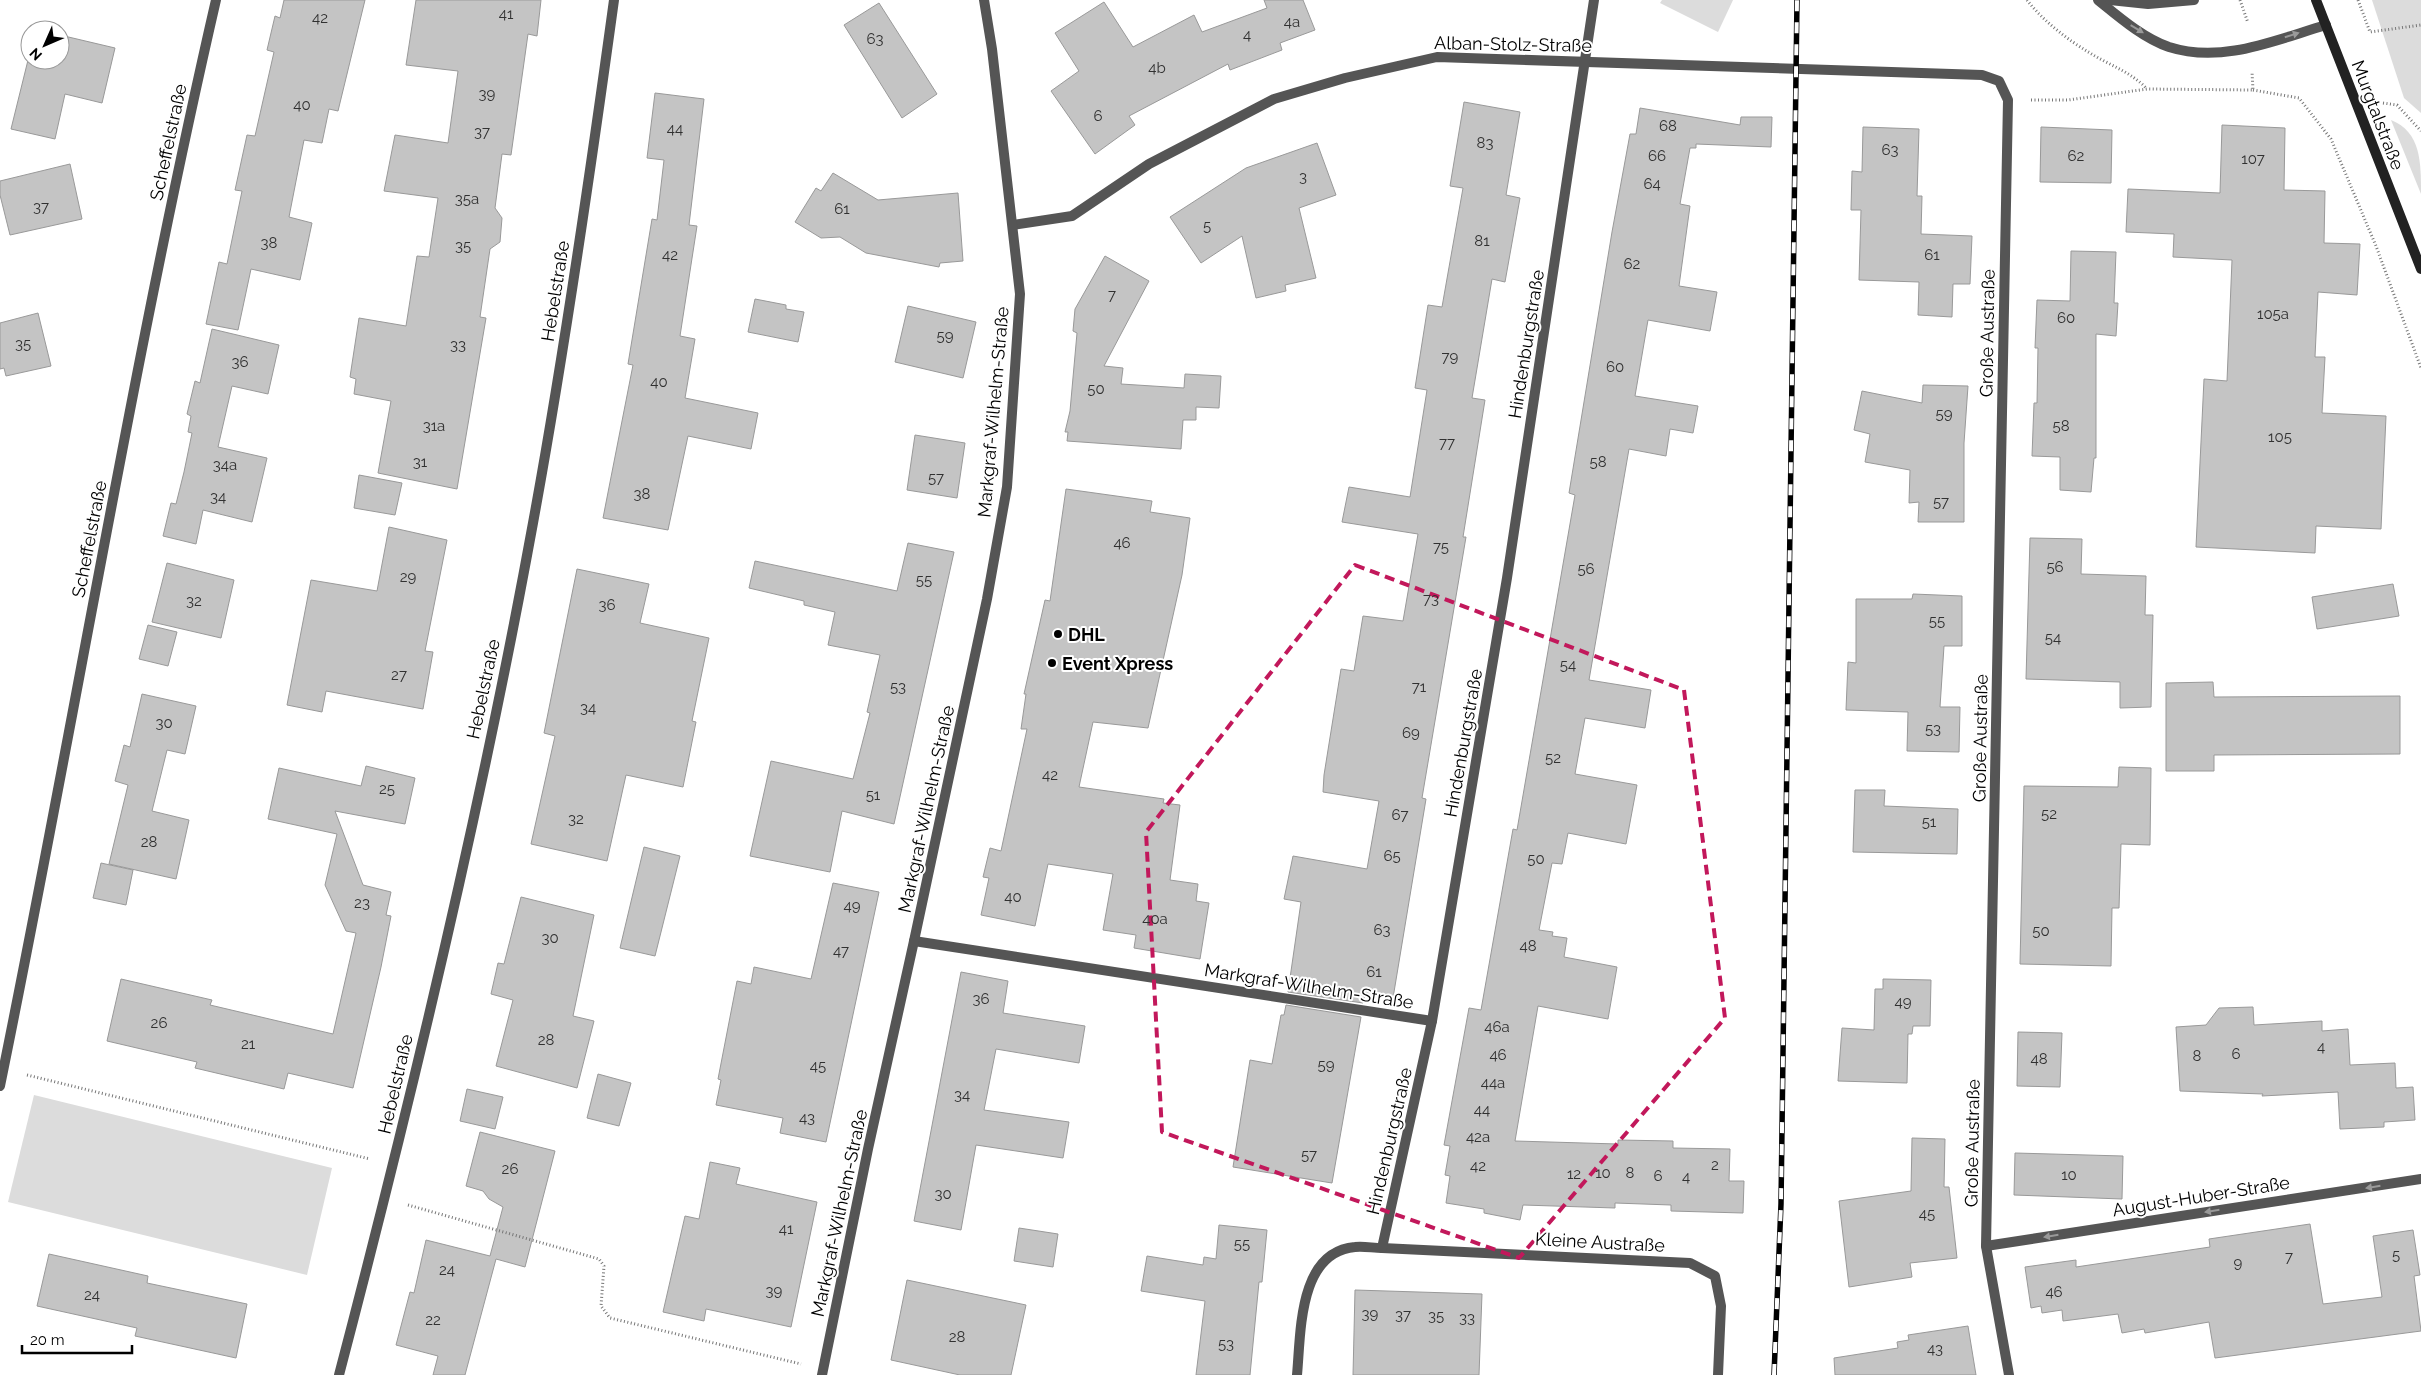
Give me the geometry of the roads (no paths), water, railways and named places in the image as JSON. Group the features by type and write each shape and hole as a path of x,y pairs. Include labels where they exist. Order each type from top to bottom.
{"street":[{"name":"Scheffelstraße","path":"0,1086 129,413 190,112 216,0"},
{"name":"Hebelstraße","path":"339,1375 385,1198 462,874 533,524 584,215 614,0"},
{"name":"Markgraf-Wilhelm-Straße","path":"823,1372 868,1149 987,599 1007,487 1020,294 992,49 984,0"},
{"name":"Hindenburgstraße","path":"1382,1248 1432,1021 1507,578 1594,0"},
{"path":"2098,0 2132,26 2168,46 2201,53 2232,52 2251,48 2326,25"},
{"path":"2110,0 2148,4 2194,0"},
{"name":"Murgtalstraße","path":"2316,0 2421,269"},
{"name":"Alban-Stolz-Straße","path":"1013,225 1072,216 1149,164 1274,99 1344,78 1436,57 1982,75 1999,81 2008,100"},
{"name":"Große Austraße","path":"2008,100 1986,1246 2009,1375"},
{"name":"Markgraf-Wilhelm-Straße","path":"914,941 1432,1021"},
{"name":"August-Huber-Straße","path":"1986,1246 2421,1180"},
{"path":"1297,1375 1304,1304 1313,1275 1330,1256 1354,1247 1382,1248"},
{"name":"Kleine Austraße","path":"1382,1248 1690,1263 1715,1276 1720,1306 1718,1375"}],"railway":[{"path":"1774,1375 1781,1204 1797,0"}],"place":[{"name":"DHL","path":"1058,634"},
{"name":"Event Xpress","path":"1052,663"}]}
